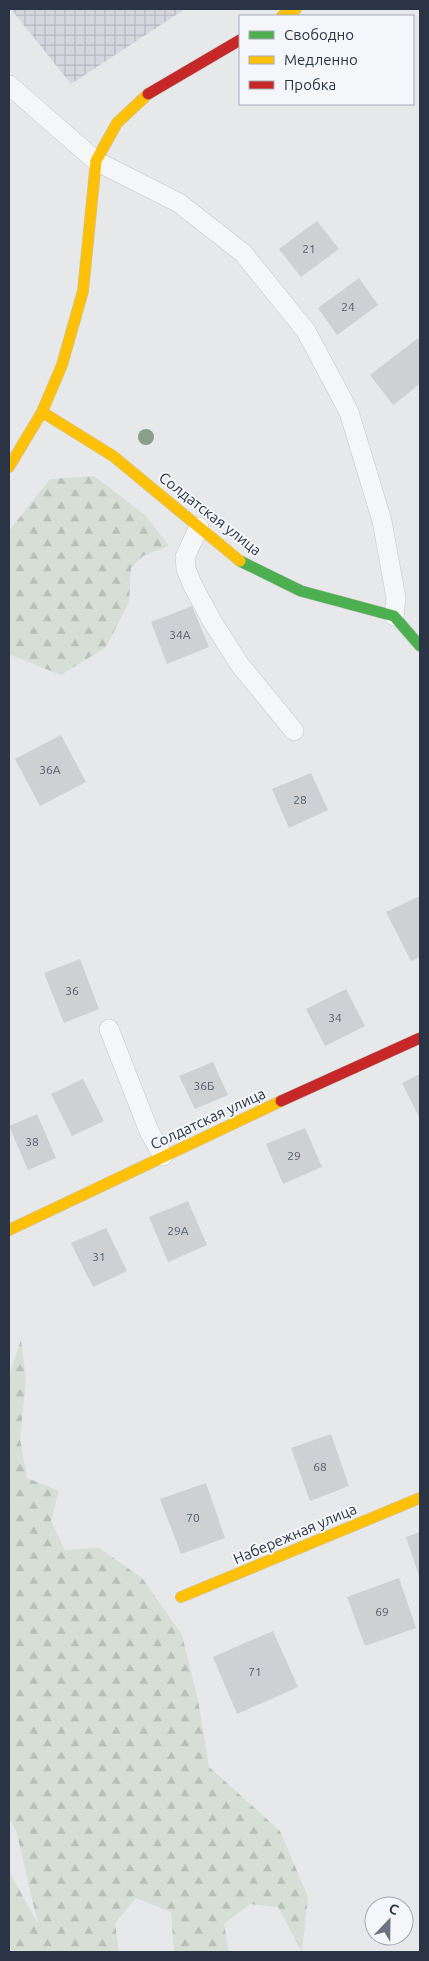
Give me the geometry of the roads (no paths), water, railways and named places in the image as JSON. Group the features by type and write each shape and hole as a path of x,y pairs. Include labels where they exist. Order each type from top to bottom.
{"street":[{"path":"284,15 296,9"},
{"path":"9,467 42,412 62,364 83,291 96,162 117,124 151,91 239,41"},
{"name":"Солдатская улица","path":"42,412 113,456 242,563 301,591 394,616"},
{"path":"394,616 420,646"},
{"name":"Солдатская улица","path":"9,1230 163,1156 420,1038"},
{"name":"Набережная улица","path":"181,1597 420,1498"}],"lane":[{"path":"9,85 96,162 180,203 243,253 306,331 349,412 382,521 396,598 394,616"},
{"path":"199,527 185,557 186,568 193,586 212,621 240,665 294,731"},
{"path":"108,1029 149,1131 163,1156"}]}
